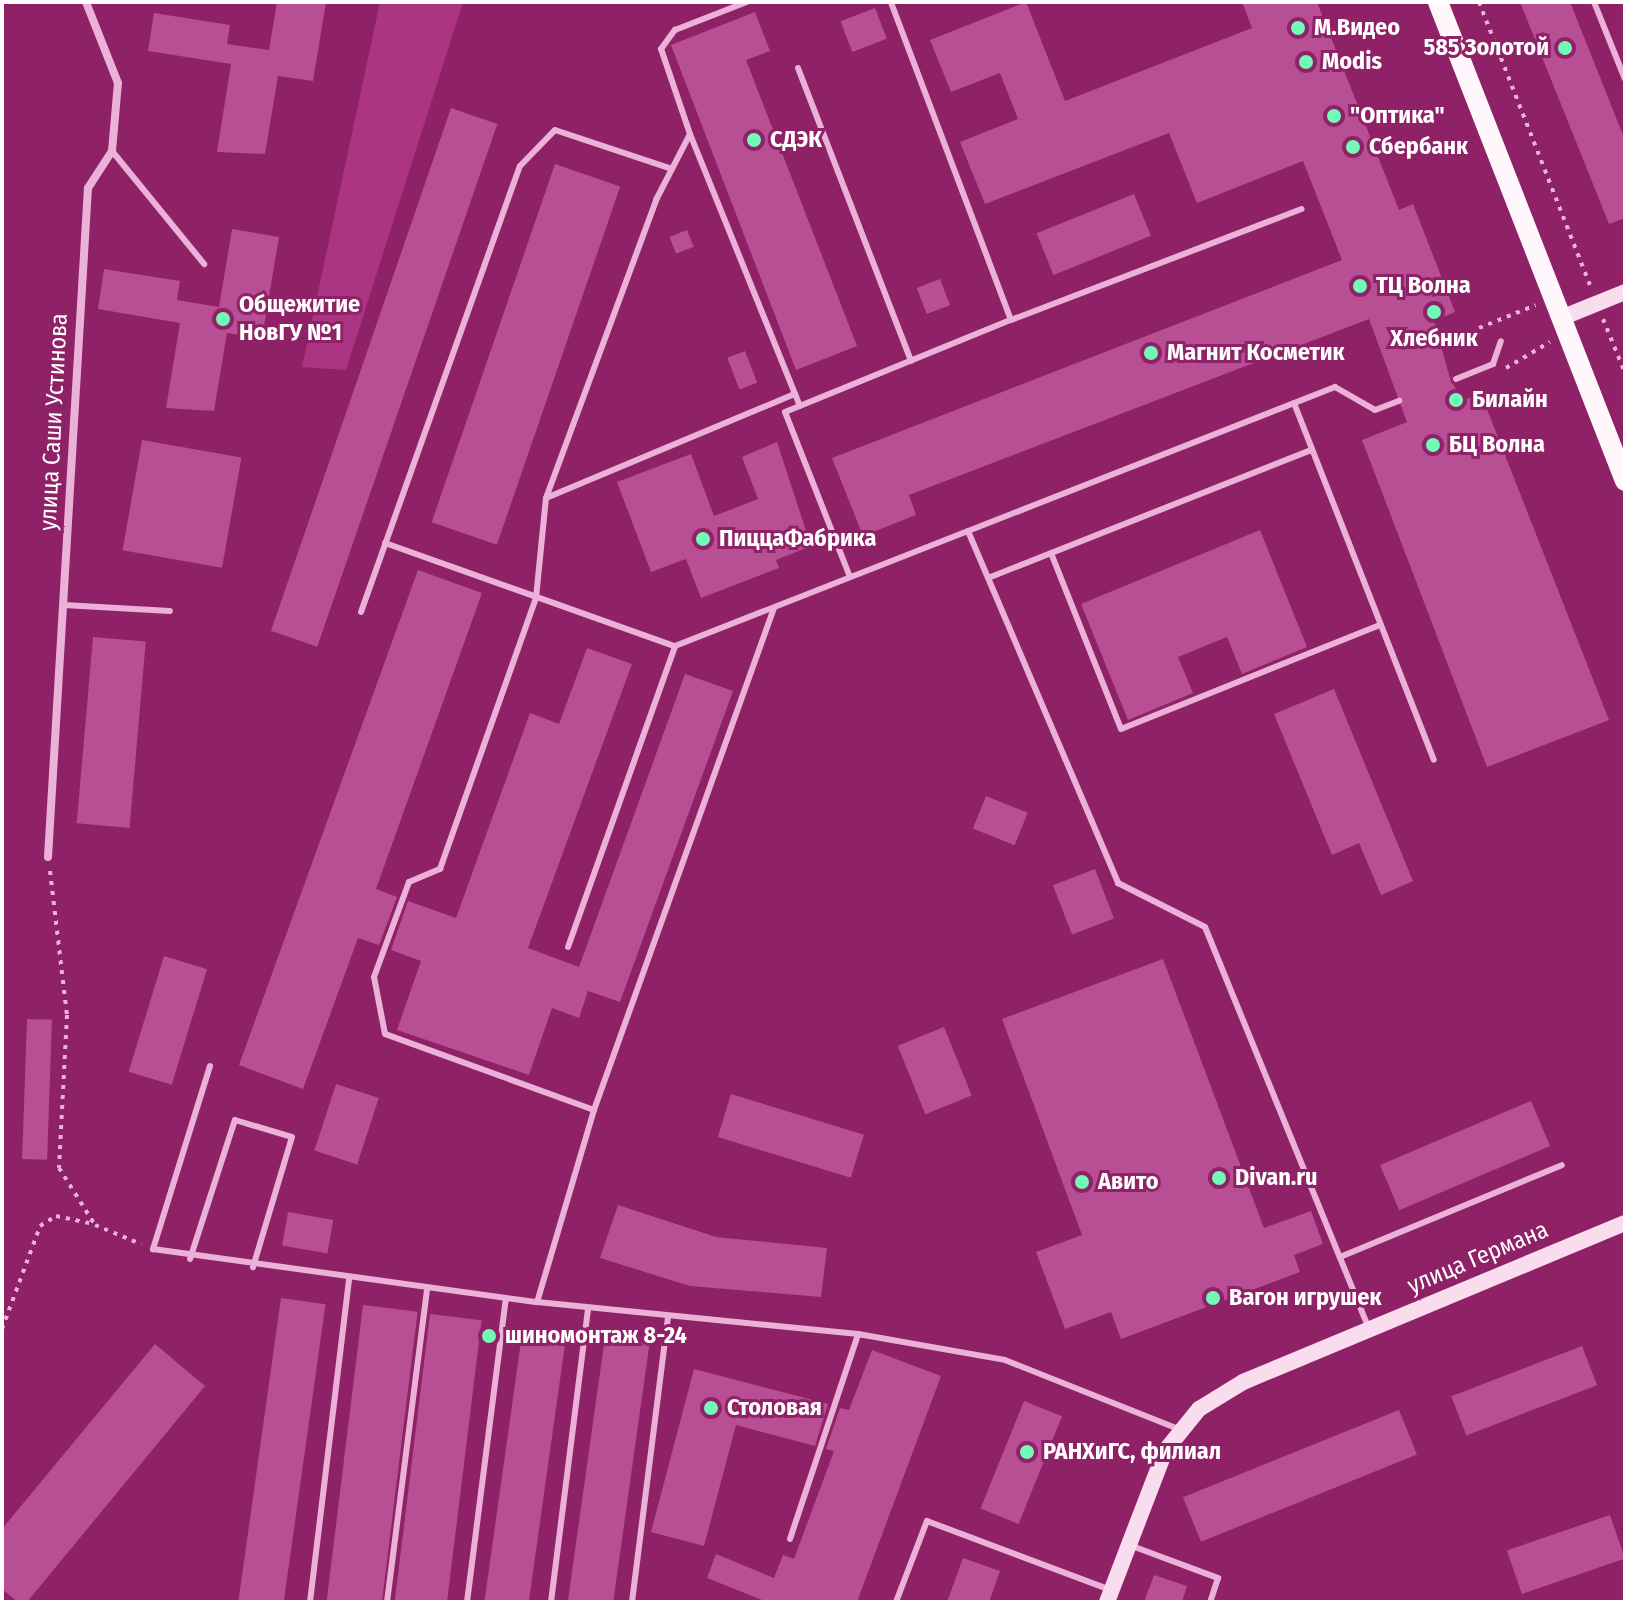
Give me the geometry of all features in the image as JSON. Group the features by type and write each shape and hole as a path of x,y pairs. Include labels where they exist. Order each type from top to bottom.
{"main road":[{"path":"1438,2 1625,481"},
{"path":"1561,318 1625,292"},
{"name":"улица Германа","path":"1178,1429 1243,1382 1625,1223"},
{"path":"1110,1596 1128,1545 1178,1429"}],"street":[{"name":"улица Саши Устинова","path":"48,857 88,188 112,151 118,83 86,2"}],"lane":[{"path":"747,2 675,30 664,42 661,57 800,406"},
{"path":"891,2 1011,320"},
{"path":"1594,2 1625,79"},
{"path":"798,68 911,361"},
{"path":"361,612 520,166 555,130 672,169"},
{"path":"594,1110 385,1034 374,977 409,882 440,869 536,598 546,498 672,169 690,134"},
{"path":"112,151 204,264"},
{"path":"850,577 785,412 1011,320 1301,209"},
{"path":"1456,379 1493,364 1501,341"},
{"path":"385,543 675,646 1335,387 1375,410 1399,401"},
{"path":"546,498 795,394"},
{"path":"1294,403 1434,760"},
{"path":"988,578 1312,450"},
{"path":"968,531 1118,883 1205,927 1369,1329"},
{"path":"1051,553 1121,729 1380,625"},
{"path":"64,605 170,611"},
{"path":"537,1302 594,1110 774,608"},
{"path":"568,947 675,646"},
{"path":"210,1066 153,1249 190,1259 588,1309 858,1334 1005,1360 1178,1429"},
{"path":"190,1259 235,1120 292,1137 253,1267"},
{"path":"1340,1257 1562,1165"},
{"path":"310,1602 349,1279"},
{"path":"387,1602 427,1288"},
{"path":"467,1602 506,1298"},
{"path":"551,1602 588,1309"},
{"path":"632,1602 668,1318"},
{"path":"790,1539 858,1334"},
{"path":"896,1602 927,1521 1110,1596"},
{"path":"1128,1545 1218,1578 1210,1602"}],"path":[{"path":"1479,2 1625,373"},
{"path":"48,857 67,1015 59,1168 95,1225"},
{"path":"2,1329 40,1226 56,1216 95,1225 153,1249"}],"shaded area":[{"path":"380,2 463,2 346,370 302,367"}],"building":[{"path":"277,2 326,2 313,81 278,76 265,154 217,152 231,64 148,51 154,13 230,25 227,44 269,50"},
{"path":"1026,2 1065,101 1252,28 1242,2 1317,2 1399,210 1413,204 1455,312 1434,321 1451,382 1464,400 1481,394 1609,720 1487,767 1362,440 1407,422 1369,319 909,495 916,515 863,536 832,458 1342,260 1303,161 1197,203 1169,133 985,204 960,142 1018,119 1000,73 951,92 930,40"},
{"path":"1520,2 1570,2 1625,140 1625,218 1609,224"},
{"path":"875,8 887,39 852,52 840,21"},
{"path":"755,12 770,51 746,60 857,346 796,370 671,45"},
{"path":"451,108 497,124 317,647 271,631"},
{"path":"555,164 620,186 497,545 432,522"},
{"path":"1134,194 1151,236 1054,275 1037,233"},
{"name":"Общежитие НовГУ №1","path":"232,229 279,237 262,338 227,333 214,411 166,408 180,323 98,309 104,269 180,281 177,300 219,307"},
{"path":"687,230 694,247 676,254 669,237"},
{"path":"940,279 950,305 927,314 917,288"},
{"path":"745,351 757,383 739,390 727,358"},
{"path":"142,440 241,458 222,568 123,550"},
{"path":"777,442 811,546 776,560 779,568 701,598 686,559 651,572 617,482 691,454 714,516 758,499 742,457"},
{"path":"1260,530 1307,647 1242,674 1227,637 1178,657 1193,693 1128,720 1081,604"},
{"path":"418,570 482,593 376,889 397,897 379,945 358,938 303,1089 239,1065"},
{"path":"93,637 146,642 130,828 77,823"},
{"path":"587,648 632,664 528,948 579,967 685,674 733,691 620,1002 588,991 579,1018 552,1008 529,1075 397,1030 421,961 391,950 408,901 456,918 530,713 559,724"},
{"path":"1334,689 1413,881 1381,895 1359,843 1332,855 1274,714"},
{"path":"986,796 1028,813 1015,845 973,828"},
{"path":"1095,869 1114,918 1072,935 1053,885"},
{"path":"164,956 207,969 172,1085 129,1072"},
{"path":"1163,959 1264,1228 1311,1211 1323,1244 1294,1255 1300,1272 1121,1339 1111,1312 1065,1329 1036,1252 1082,1235 1002,1019"},
{"path":"27,1019 52,1020 47,1160 22,1159"},
{"path":"944,1027 972,1096 925,1114 898,1046"},
{"path":"336,1084 379,1098 357,1164 314,1151"},
{"path":"731,1094 864,1135 851,1178 718,1137"},
{"path":"1531,1101 1550,1146 1399,1210 1380,1165"},
{"path":"618,1205 716,1237 827,1248 821,1297 690,1286 600,1258"},
{"path":"288,1212 333,1220 327,1253 282,1245"},
{"path":"281,1298 326,1304 284,1602 238,1601"},
{"path":"363,1305 418,1312 382,1602 327,1602"},
{"path":"430,1314 482,1320 447,1602 395,1602"},
{"path":"523,1327 567,1333 529,1602 484,1601"},
{"path":"605,1337 650,1343 613,1602 568,1601"},
{"path":"155,1344 205,1386 27,1602 18,1602 2,1589 2,1529"},
{"path":"1582,1346 1597,1385 1466,1435 1451,1396"},
{"path":"872,1350 941,1376 857,1602 767,1602 707,1578 716,1554 774,1578 783,1555 794,1559 834,1451 826,1449 840,1408 849,1410"},
{"path":"694,1369 828,1404 815,1446 736,1425 704,1546 651,1532"},
{"path":"1024,1401 1062,1416 1019,1524 981,1509"},
{"path":"1399,1410 1417,1455 1201,1542 1183,1497"},
{"path":"1610,1515 1625,1558 1522,1594 1507,1550"},
{"path":"963,1558 1000,1571 989,1602 947,1602"},
{"path":"1154,1575 1187,1586 1182,1602 1144,1602"}],"place":[{"name":"М.Видео","path":"1298,28"},
{"name":"585 Золотой","path":"1565,48"},
{"name":"Modis","path":"1306,62"},
{"name":"\"Оптика\"","path":"1334,116"},
{"name":"СДЭК","path":"754,140"},
{"name":"Сбербанк","path":"1353,147"},
{"name":"ТЦ Волна","path":"1360,286"},
{"name":"Хлебник","path":"1434,312"},
{"name":"Общежитие НовГУ №1","path":"223,319"},
{"name":"Магнит Косметик","path":"1151,353"},
{"name":"Билайн","path":"1456,400"},
{"name":"БЦ Волна","path":"1433,445"},
{"name":"ПиццаФабрика","path":"703,539"},
{"name":"Divan.ru","path":"1219,1178"},
{"name":"Авито","path":"1082,1182"},
{"name":"Вагон игрушек","path":"1213,1298"},
{"name":"шиномонтаж 8-24","path":"489,1336"},
{"name":"Столовая","path":"711,1408"},
{"name":"РАНХиГС, филиал","path":"1027,1452"}]}
